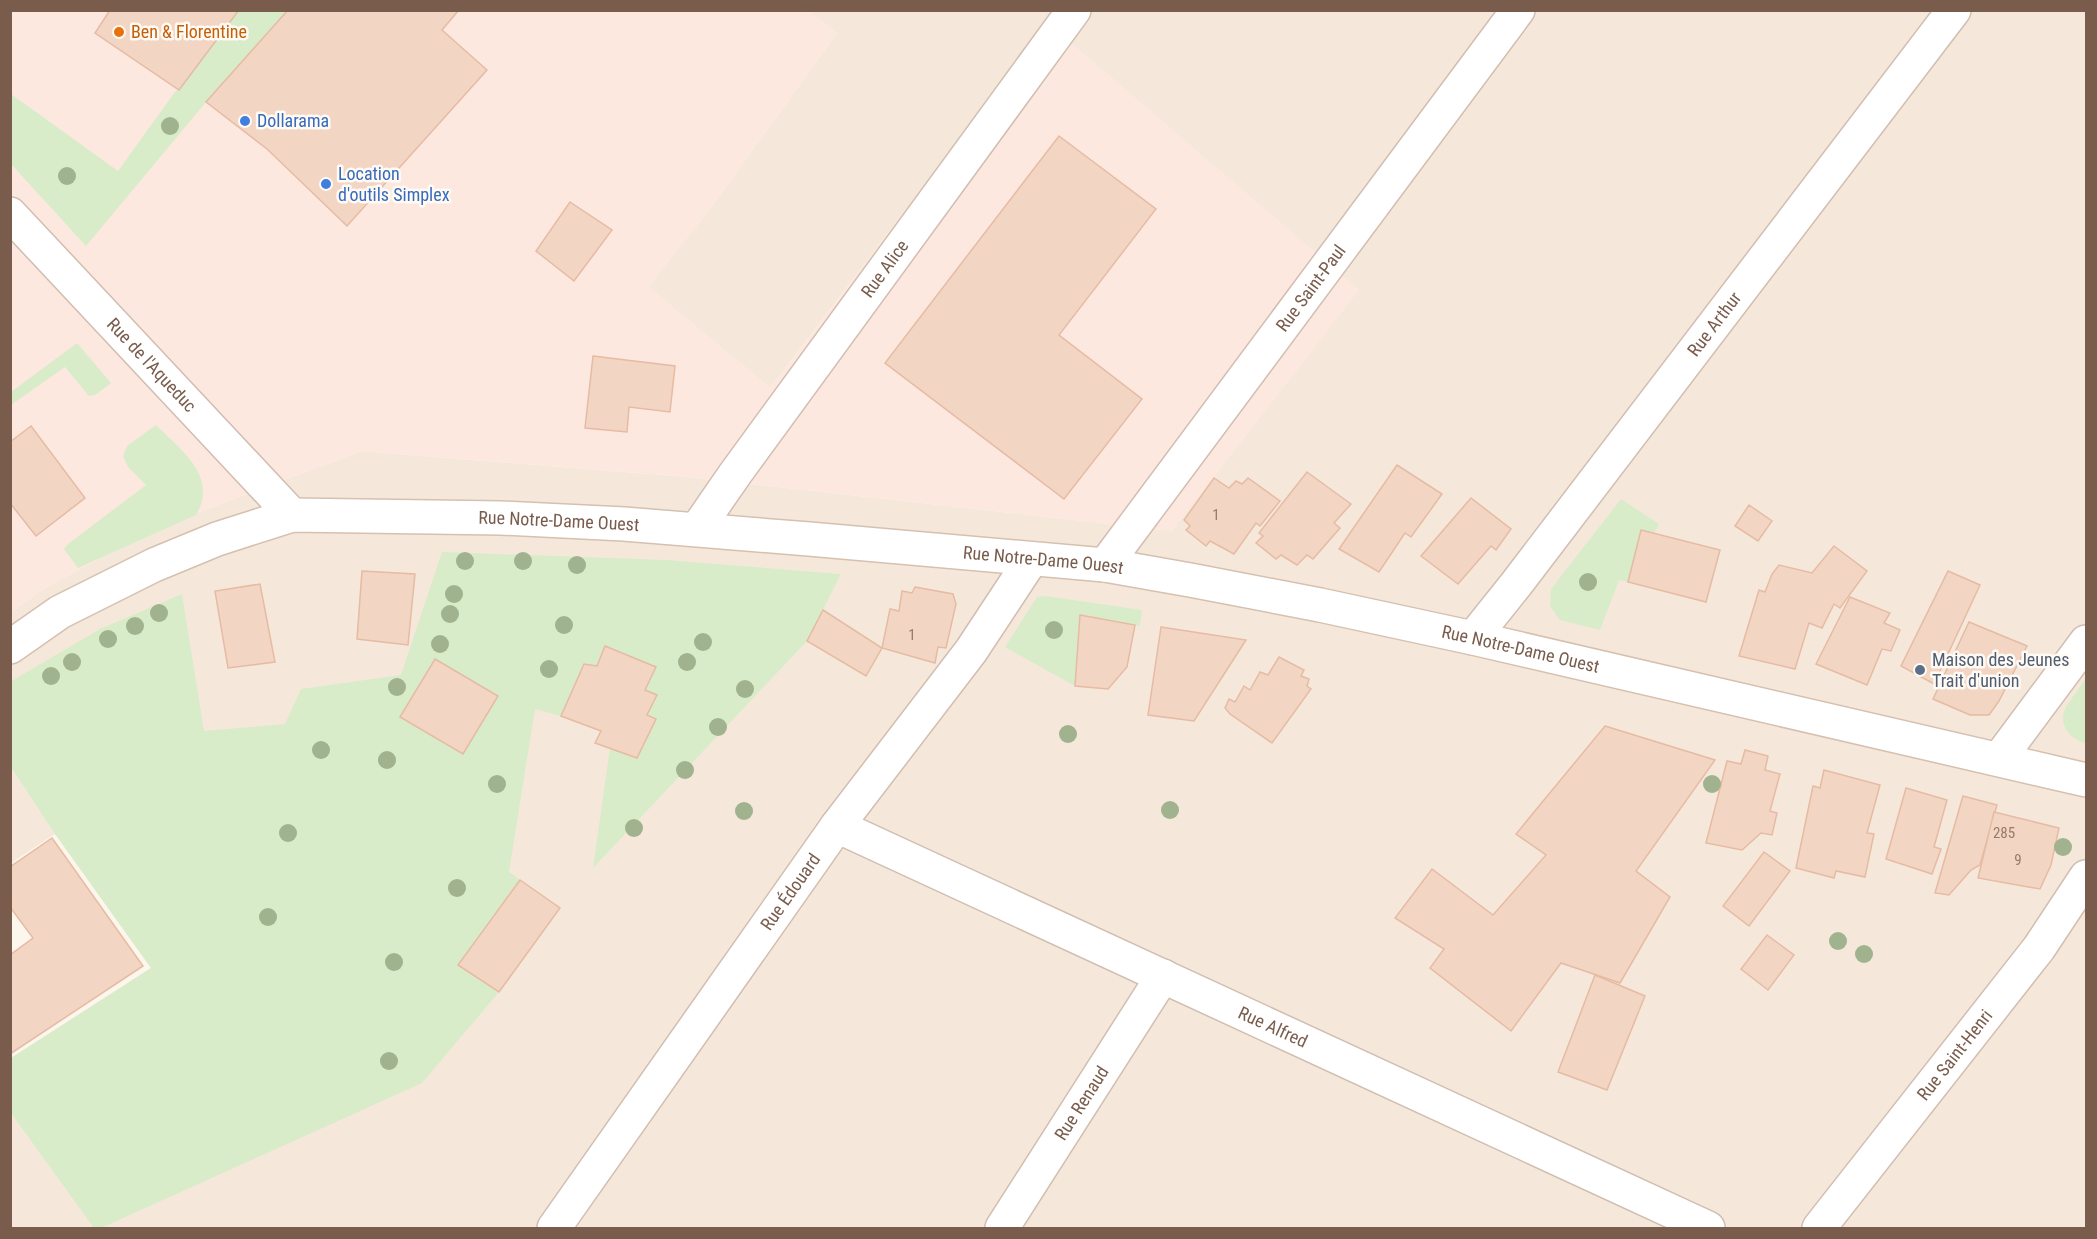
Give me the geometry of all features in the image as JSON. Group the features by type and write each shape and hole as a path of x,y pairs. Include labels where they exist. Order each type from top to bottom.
{"street":[{"name":"Rue Alice","path":"697,529 1074,10"},
{"name":"Rue Saint-Paul","path":"1105,565 1518,10"},
{"name":"Rue Arthur","path":"1473,638 1954,10"},
{"name":"Rue de l'Aqueduc","path":"10,214 292,515"},
{"name":"Rue Notre-Dame Ouest","path":"10,647 60,612 154,565 217,539 292,515 501,518 697,529 1105,565 1320,605 1473,638 2086,780"},
{"name":"Rue Édouard","path":"554,1228 837,825 971,651 1031,560"},
{"path":"1999,759 2086,642"},
{"name":"Rue Alfred","path":"837,825 1708,1228"},
{"name":"Rue Saint-Henri","path":"1819,1228 2039,948 2086,877"},
{"name":"Rue Renaud","path":"1002,1228 1162,976"}],"shaded area":[{"path":"11,11 808,11 837,33 712,206 649,287 770,388 1048,23 1359,290 1172,531 687,477 361,451 194,514 126,544 45,588 11,612"},
{"path":"808,11 2086,11 2086,1228 11,1228 11,1058 151,968 55,834 11,863 11,612 45,588 126,544 194,514 361,451 687,477 1173,531 1048,23 770,388 648,287 712,206 837,33"}],"green space":[{"path":"239,11 288,11 206,102 86,246 11,164 11,94 118,171 172,96"},
{"path":"77,343 111,383 95,395 89,396 65,367 11,405 11,392"},
{"path":"156,425 186,454 200,476 203,488 202,501 196,515 78,568 64,549 146,485 128,467 123,456 127,446"},
{"path":"1621,499 1659,524 1654,534 1641,531 1628,582 1619,580 1600,630 1560,620 1550,606 1551,589"},
{"path":"442,552 666,560 841,574 807,641 593,868 610,748 637,758 656,719 647,715 657,695 645,690 656,667 605,647 597,666 584,664 561,716 535,709 509,872 520,880 458,965 499,992 422,1083 101,1228 94,1228 11,1113 11,1058 151,968 55,834 11,767 10,682 100,629 182,594 204,731 285,724 301,689 401,675"},
{"path":"1045,596 1142,610 1140,626 1081,615 1075,686 1005,647 1037,597"},
{"path":"2086,678 2086,743 2070,735 2063,719 2066,707"}],"building":[{"path":"110,10 239,10 179,90 95,33"},
{"path":"288,10 459,10 442,30 487,70 347,226 267,149 206,102"},
{"path":"1059,136 1156,209 1059,335 1142,399 1064,499 885,363"},
{"path":"570,202 612,230 574,281 536,251"},
{"path":"593,356 675,366 670,412 629,407 627,432 585,428"},
{"path":"31,426 85,498 36,536 10,503 10,442"},
{"path":"1397,465 1442,494 1411,537 1405,533 1379,572 1339,549"},
{"path":"1307,472 1351,504 1334,523 1340,528 1313,559 1307,555 1297,565 1281,555 1276,559 1256,543 1263,536 1259,533"},
{"path":"1214,478 1229,488 1236,481 1242,484 1248,478 1280,501 1260,526 1256,523 1234,554 1210,541 1206,546 1186,530 1190,526 1184,520"},
{"path":"1471,498 1511,529 1496,550 1491,546 1458,584 1421,556"},
{"path":"1749,505 1772,521 1758,541 1735,526"},
{"path":"1641,530 1720,550 1706,602 1628,582"},
{"path":"1834,546 1867,571 1840,608 1834,604 1822,628 1809,623 1795,669 1739,656 1759,590 1765,592 1772,574 1779,565 1812,573"},
{"path":"362,571 415,574 408,645 357,639"},
{"path":"1948,571 1980,585 1934,684 1901,666"},
{"path":"260,584 275,662 228,668 215,591"},
{"path":"915,587 953,594 956,604 946,648 938,647 935,663 882,648 890,609 899,611 902,591 912,593"},
{"path":"1850,597 1890,613 1884,623 1900,630 1891,651 1882,649 1867,685 1816,664"},
{"path":"823,610 882,648 866,676 807,641"},
{"path":"1080,615 1135,625 1127,667 1108,689 1075,686"},
{"path":"1969,622 2027,646 1999,701 1989,715 1970,715 1933,699"},
{"path":"1161,627 1246,640 1194,721 1148,715"},
{"path":"605,646 656,667 645,690 657,695 647,715 656,719 637,758 595,743 601,731 561,716 584,664 597,666"},
{"path":"1279,657 1304,670 1301,676 1309,679 1307,686 1311,689 1272,743 1230,714 1225,708 1229,699 1235,702 1244,686 1250,690 1260,672 1268,675"},
{"path":"435,659 498,696 463,754 400,717"},
{"path":"1605,726 1715,760 1636,871 1670,897 1620,983 1561,963 1511,1031 1430,968 1444,949 1395,918 1432,869 1493,915 1546,855 1516,834"},
{"path":"1745,750 1768,756 1765,770 1780,774 1770,811 1777,813 1772,835 1761,833 1742,850 1706,843 1727,761 1741,764"},
{"path":"1824,770 1880,785 1867,833 1874,834 1865,877 1836,871 1834,878 1796,868 1813,786 1820,788"},
{"path":"1906,788 1947,800 1934,847 1941,849 1932,874 1886,859"},
{"path":"1963,796 1997,805 1980,865 1971,870 1949,895 1935,893"},
{"path":"1994,812 2059,828 2051,865 2040,889 1978,878"},
{"path":"52,838 143,966 10,1054 10,955 33,938 10,907 10,867"},
{"path":"1764,852 1790,871 1749,926 1723,906"},
{"path":"520,880 560,908 499,992 458,965"},
{"path":"1767,935 1794,955 1768,990 1741,969"},
{"path":"1595,975 1645,996 1607,1090 1558,1072"}],"place":[{"name":"Ben & Florentine","path":"119,32"},
{"name":"Dollarama","path":"245,121"},
{"name":"Location d'outils Simplex","path":"326,184"},
{"name":"Maison des Jeunes Trait d'union","path":"1920,670"}]}
